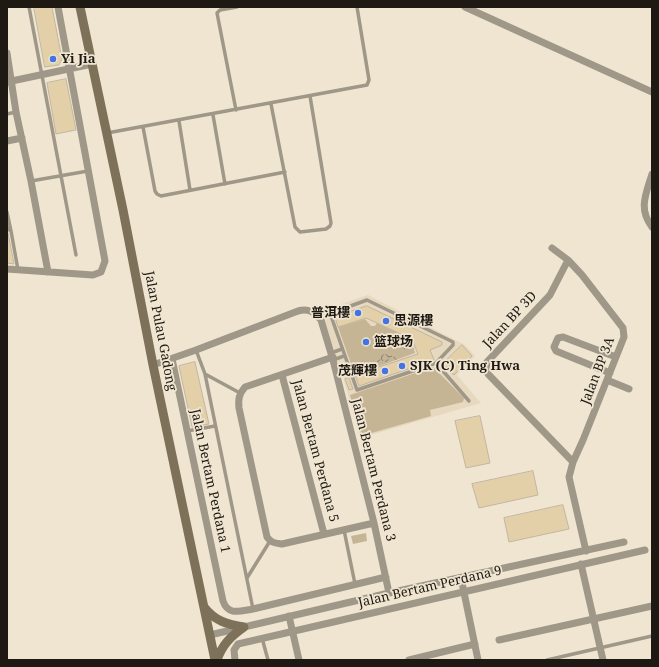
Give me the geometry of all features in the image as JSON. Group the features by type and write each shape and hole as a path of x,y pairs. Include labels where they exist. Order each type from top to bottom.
{"main road":[{"name":"Jalan Pulau Gadong","path":"80,7 123,210 153,365 203,606 216,660"},
{"path":"203,606 211,615 222,622 244,627"},
{"path":"216,660 226,642 244,627"}],"street":[{"path":"7,270 93,275 101,272 105,261 58,7"},
{"path":"465,7 652,92"},
{"path":"7,53 9,82 31,180 48,272"},
{"path":"9,82 92,64"},
{"path":"7,141 22,138"},
{"path":"652,174 645,196 644,205 644,213 652,227"},
{"name":"Jalan BP 3A","path":"552,248 568,260 623,328 624,337 584,440 573,462 569,477 586,551"},
{"name":"Jalan BP 3D","path":"568,260 550,295 487,362 486,369 488,374 573,462"},
{"name":"Jalan Bertam Perdana 3","path":"196,350 298,310 303,309 312,311 320,320 332,357 374,523 389,593"},
{"path":"616,357 563,338 558,338 554,348 556,351 609,377 629,389"},
{"path":"153,365 196,350"},
{"path":"332,357 245,387 240,393 238,400 239,408 267,537 273,542 282,544 374,523"},
{"name":"Jalan Bertam Perdana 1","path":"172,359 223,600 228,610 236,612 253,609"},
{"name":"Jalan Bertam Perdana 5","path":"282,375 324,534"},
{"path":"210,635 389,593 624,542"},
{"name":"Jalan Bertam Perdana 9","path":"235,660 234,650 238,644 647,550"},
{"path":"582,564 603,660"},
{"path":"253,609 386,577"},
{"path":"461,578 478,660"},
{"path":"500,640 652,606"},
{"path":"289,616 299,660"},
{"path":"409,660 475,644"}],"lane":[{"path":"30,7 76,255"},
{"path":"236,110 217,13 220,10 237,7"},
{"path":"106,134 367,85 369,80 356,7"},
{"path":"271,104 296,230 300,232 329,228 331,223 310,96"},
{"path":"7,114 16,112"},
{"path":"213,115 225,184"},
{"path":"179,121 190,190"},
{"path":"142,127 155,191 161,196 285,172"},
{"path":"31,180 89,170"},
{"path":"7,212 8,230 18,270"},
{"path":"367,300 453,342 453,346 436,363 357,390 344,356 331,316 334,312 367,300"},
{"path":"332,357 342,349"},
{"path":"196,350 205,374 253,609"},
{"path":"332,357 344,356"},
{"path":"436,363 469,401"},
{"path":"205,374 240,393"},
{"path":"187,431 215,426"},
{"path":"344,530 355,584"},
{"path":"247,578 273,542"},
{"path":"547,660 652,636"},
{"path":"262,638 268,660"}],"path":[{"path":"404,349 414,345"},
{"path":"377,368 377,362 384,355 388,357 394,356 397,361"},
{"path":"382,358 383,361 386,362 388,357"}],"shaded area":[{"name":"SJK (C) Ting Hwa","path":"368,295 465,345 475,356 457,375 481,403 360,438 343,377 321,311"},
{"path":"365,319 371,326 375,326 377,323 411,339 415,353 355,375 338,327"},
{"path":"433,367 464,398 463,402 430,410 431,416 361,436 350,395"},
{"path":"366,533 367,541 353,544 351,536"}],"building":[{"path":"34,7 52,7 62,59 59,65 45,67"},
{"path":"66,79 76,130 56,134 47,83"},
{"path":"7,232 8,233 14,264 7,263"},
{"path":"367,306 442,342 442,345 430,350 434,360 359,386 355,375 418,354 412,339 366,318 338,327 335,317"},
{"path":"462,345 472,356 454,375 443,364"},
{"path":"195,362 209,424 192,427 179,366"},
{"path":"349,378 353,389 349,390 345,379"},
{"path":"480,416 490,463 466,468 455,421"},
{"path":"533,471 538,495 479,508 472,484"},
{"path":"563,505 569,529 509,542 504,518"}],"place":[{"name":"Yi Jia","path":"53,59"},
{"name":"普洱樓","path":"358,313"},
{"name":"思源樓","path":"386,321"},
{"name":"篮球场","path":"366,342"},
{"name":"SJK (C) Ting Hwa","path":"402,366"},
{"name":"茂輝樓","path":"385,371"}]}
